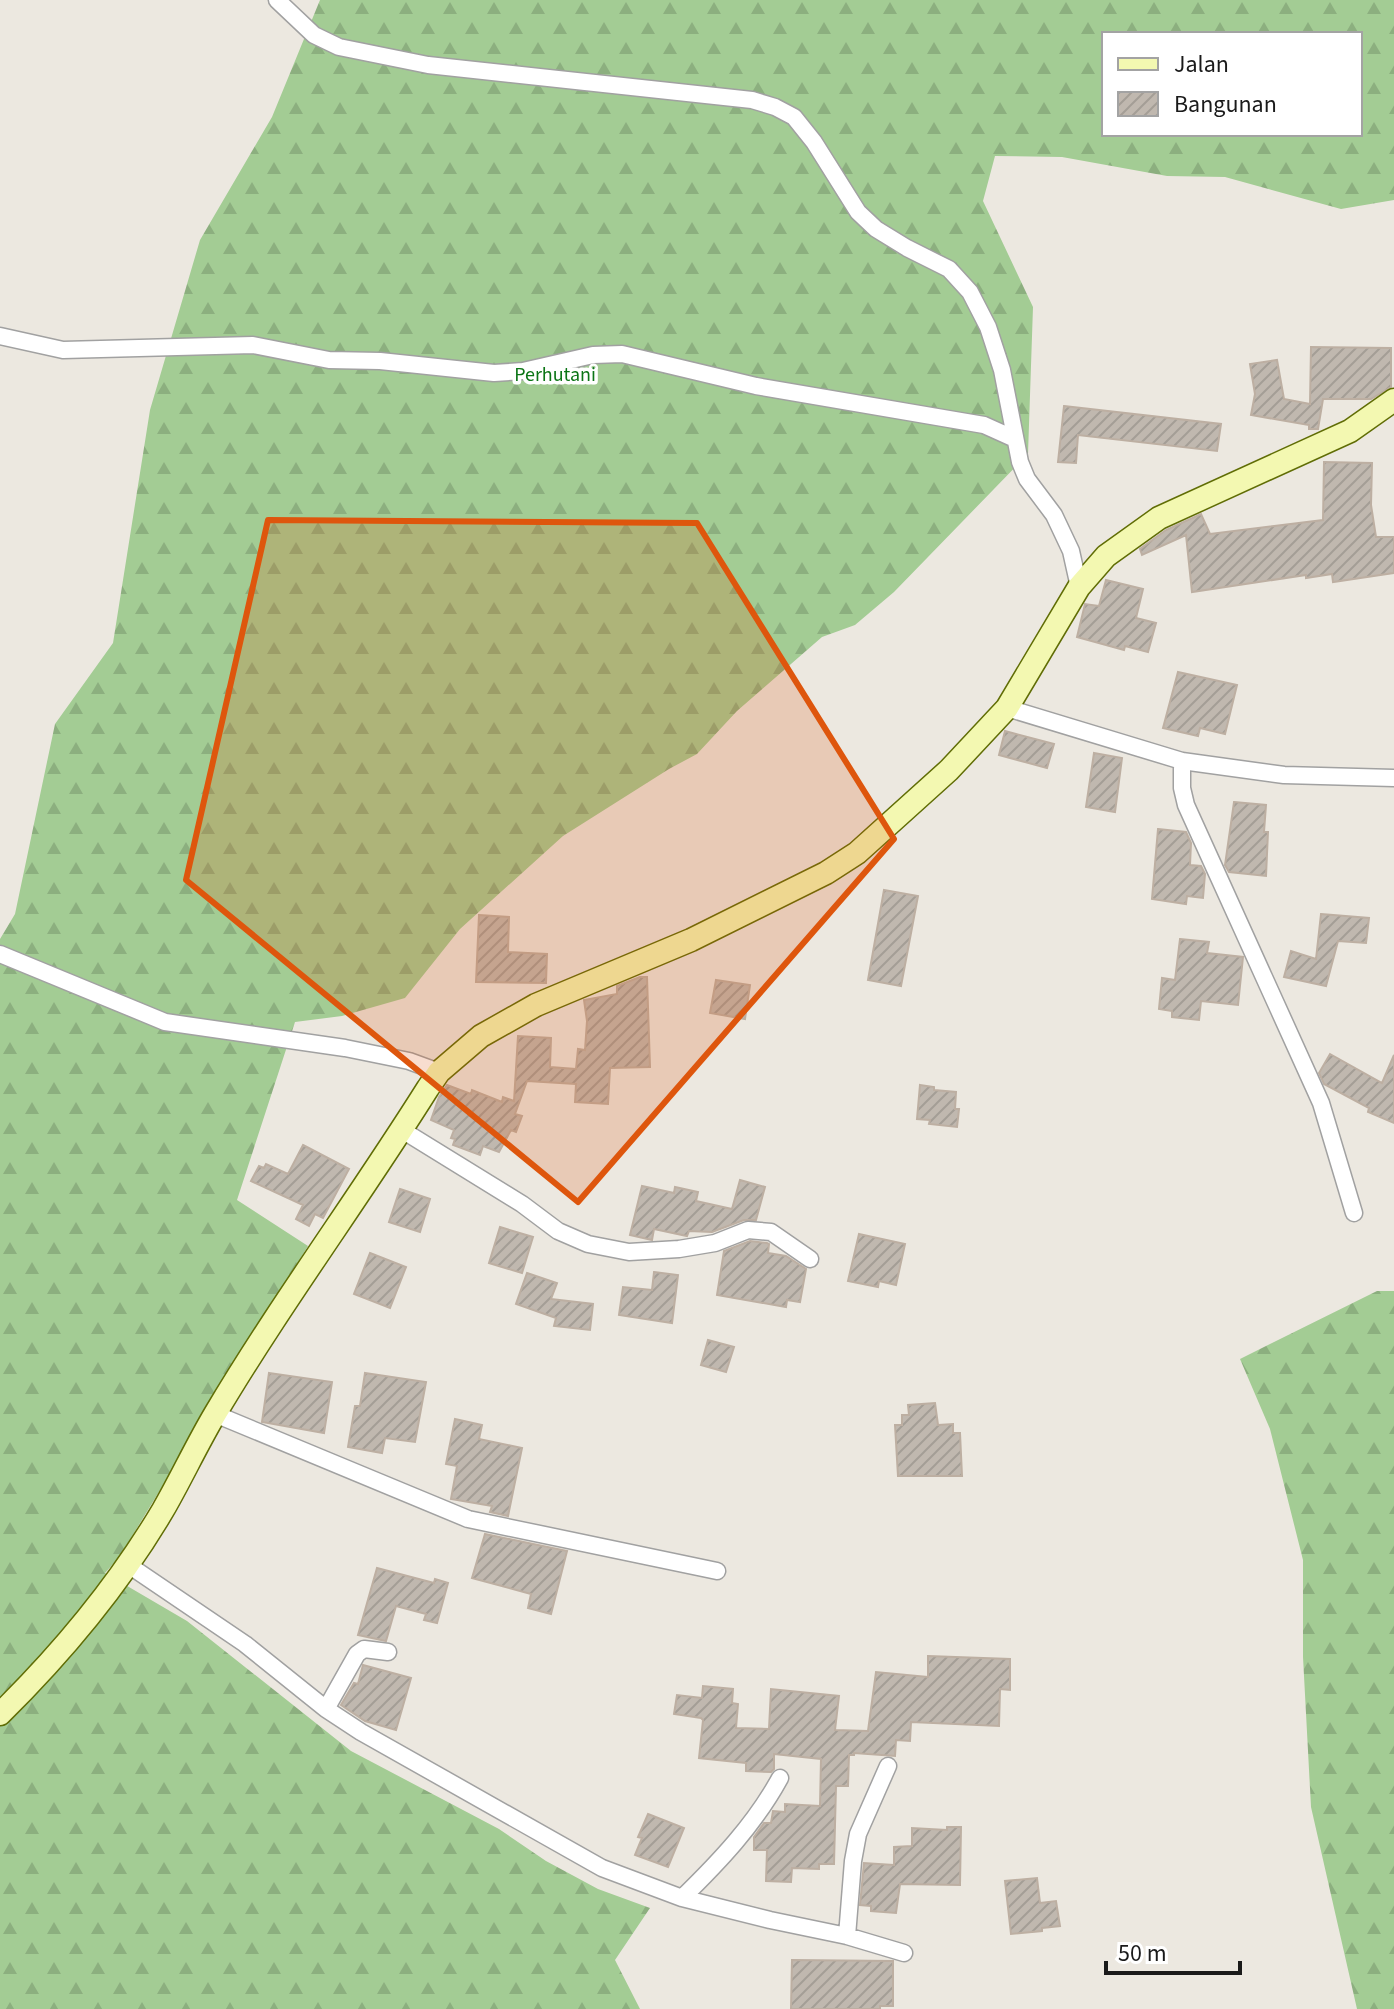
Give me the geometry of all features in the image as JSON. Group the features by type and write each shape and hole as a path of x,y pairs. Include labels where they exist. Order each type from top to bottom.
{"street":[{"path":"277,0 314,35 339,47 428,65 752,100 794,117 814,142 858,212 886,235 954,273 970,292 988,327 1002,370 1015,439 1027,479 1054,515 1071,551 1079,587"},
{"path":"0,336 63,350 253,345 329,360 380,361 494,373 523,371 593,355 622,354 756,386 984,425 1015,439"},
{"path":"0,1714 54,1661 127,1564 161,1512 215,1414 439,1072 481,1036 536,1005 691,940 826,873 880,834 949,770 1007,708 1079,587 1106,556 1159,518 1350,431 1394,400"},
{"path":"1007,708 1182,761 1284,775 1394,778"},
{"path":"1182,761 1182,788 1186,805 1321,1103 1354,1213"},
{"path":"0,954 165,1022 345,1048 409,1061 439,1072"},
{"path":"402,1130 522,1204 558,1231 588,1244 629,1252 679,1249 715,1243 748,1230 771,1232 810,1259"},
{"path":"215,1414 468,1519 717,1571"},
{"path":"127,1564 245,1644 326,1709 361,1732 602,1868 682,1898 847,1936 904,1953"},
{"path":"326,1709 357,1654 364,1649 388,1652"},
{"path":"847,1936 858,1834 888,1766"},
{"path":"682,1898 741,1834 766,1803 780,1778"}],"highlighted area":[{"path":"268,520 697,523 894,839 578,1202 186,880"}],"green space":[{"name":"Perhutani","path":"320,0 1394,0 1394,200 1341,209 1225,177 1167,176 1062,157 995,156 983,201 1033,307 1028,454 894,592 855,625 822,637 737,711 697,754 563,836 460,929 405,998 342,1016 295,1022 237,1200 308,1246 120,1556 105,1573 187,1621 351,1751 499,1829 546,1861 598,1889 650,1908 615,1960 640,2009 0,2009 0,939 15,914 55,724 113,643 150,410 200,240 272,117"},
{"path":"1377,1291 1394,1291 1394,2009 1357,2009 1311,1807 1303,1657 1303,1560 1270,1429 1240,1359"}],"building":[{"path":"1311,347 1391,348 1391,387 1371,399 1323,399 1318,429 1251,415 1255,394 1250,364 1277,360 1284,399 1310,404"},
{"path":"1064,406 1221,424 1217,451 1078,435 1076,463 1058,462"},
{"path":"1324,462 1372,463 1371,505 1376,537 1394,537 1394,573 1333,582 1332,574 1306,578 1306,575 1192,592 1186,535 1142,555 1140,549 1166,530 1201,514 1210,534 1323,520"},
{"path":"1106,580 1143,589 1136,618 1156,623 1148,652 1125,646 1124,650 1077,637 1085,604 1099,606"},
{"path":"1178,672 1237,685 1225,734 1200,728 1198,736 1163,728"},
{"path":"1005,731 1054,744 1047,768 999,755"},
{"path":"1094,753 1122,758 1115,812 1086,807"},
{"path":"1234,802 1266,805 1266,876 1229,872 1225,865"},
{"path":"1158,829 1186,832 1191,843 1190,865 1201,866 1205,874 1203,898 1187,896 1186,904 1152,899"},
{"path":"884,890 918,896 901,986 868,980"},
{"path":"1321,914 1369,918 1366,943 1338,941 1326,986 1284,977 1291,951 1316,959"},
{"path":"479,915 509,917 508,952 547,954 546,983 476,982"},
{"path":"1180,939 1209,942 1207,953 1243,957 1238,1005 1201,1001 1199,1020 1172,1017 1172,1011 1159,1009 1162,978 1175,980"},
{"path":"647,977 650,1067 610,1068 608,1104 575,1102 576,1084 527,1081 515,1114 522,1116 516,1132 511,1130 499,1152 483,1146 480,1155 453,1145 455,1139 451,1138 454,1130 431,1120 447,1085 471,1094 472,1090 502,1102 503,1097 514,1101 518,1036 551,1038 550,1067 576,1069 578,1049 585,1050 587,1021 584,1000 617,994 617,986"},
{"path":"716,980 750,985 745,1019 710,1013"},
{"path":"1330,1054 1382,1083 1394,1055 1394,1123 1368,1112 1369,1108 1324,1084 1319,1073"},
{"path":"920,1085 956,1092 955,1109 959,1109 957,1127 929,1124 930,1120 917,1119"},
{"path":"303,1145 349,1169 323,1218 315,1214 309,1226 296,1219 303,1205 251,1181 259,1166 264,1168 266,1164 288,1174"},
{"path":"740,1180 765,1187 756,1220 744,1220 712,1232 689,1231 687,1236 654,1229 652,1240 630,1235 642,1186 674,1193 675,1187 698,1192 696,1201 732,1209"},
{"path":"400,1189 430,1199 420,1232 389,1222"},
{"path":"500,1227 533,1237 522,1273 489,1263"},
{"path":"859,1234 905,1244 896,1285 879,1281 878,1287 848,1281"},
{"path":"750,1241 769,1244 768,1253 786,1256 806,1269 800,1302 787,1300 786,1307 717,1295 724,1251"},
{"path":"370,1253 406,1267 390,1308 354,1294"},
{"path":"654,1272 678,1275 672,1323 619,1315 623,1287 652,1290"},
{"path":"527,1273 557,1283 551,1299 593,1304 590,1330 554,1326 556,1318 516,1304"},
{"path":"708,1340 734,1347 726,1372 701,1365"},
{"path":"269,1373 332,1382 324,1433 262,1422"},
{"path":"365,1373 426,1382 415,1442 385,1438 382,1453 348,1447 355,1406 360,1406"},
{"path":"935,1403 938,1425 953,1424 953,1433 960,1433 962,1476 898,1476 895,1425 902,1425 902,1415 909,1415 908,1405"},
{"path":"455,1419 482,1425 479,1439 522,1448 508,1516 490,1512 492,1506 451,1499 457,1466 446,1464"},
{"path":"485,1534 567,1551 551,1614 528,1608 531,1594 472,1578"},
{"path":"377,1568 434,1583 435,1579 448,1583 437,1623 424,1620 426,1614 396,1606 386,1641 358,1635"},
{"path":"928,1656 1010,1659 1010,1690 1000,1689 999,1726 911,1722 910,1741 896,1740 895,1756 849,1755 848,1786 836,1786 834,1864 819,1864 819,1869 792,1868 791,1882 766,1881 767,1850 754,1850 754,1837 764,1823 771,1823 773,1811 785,1812 785,1804 820,1806 821,1759 774,1754 774,1769 771,1772 746,1771 746,1763 699,1758 703,1720 674,1714 677,1695 702,1698 703,1686 733,1689 732,1703 738,1704 736,1728 769,1729 771,1689 839,1696 835,1730 868,1731 876,1672 928,1677"},
{"path":"363,1665 411,1678 396,1730 365,1721 341,1705 354,1683 358,1684"},
{"path":"648,1814 684,1828 668,1867 635,1855 642,1838 638,1837"},
{"path":"947,1827 961,1827 960,1885 900,1884 896,1913 871,1911 871,1906 860,1905 864,1863 894,1865 894,1847 912,1846 912,1828 947,1830"},
{"path":"1037,1878 1040,1903 1056,1901 1060,1926 1011,1934 1005,1881"},
{"path":"792,1960 893,1961 893,2006 880,2006 880,2009 791,2009"}]}
